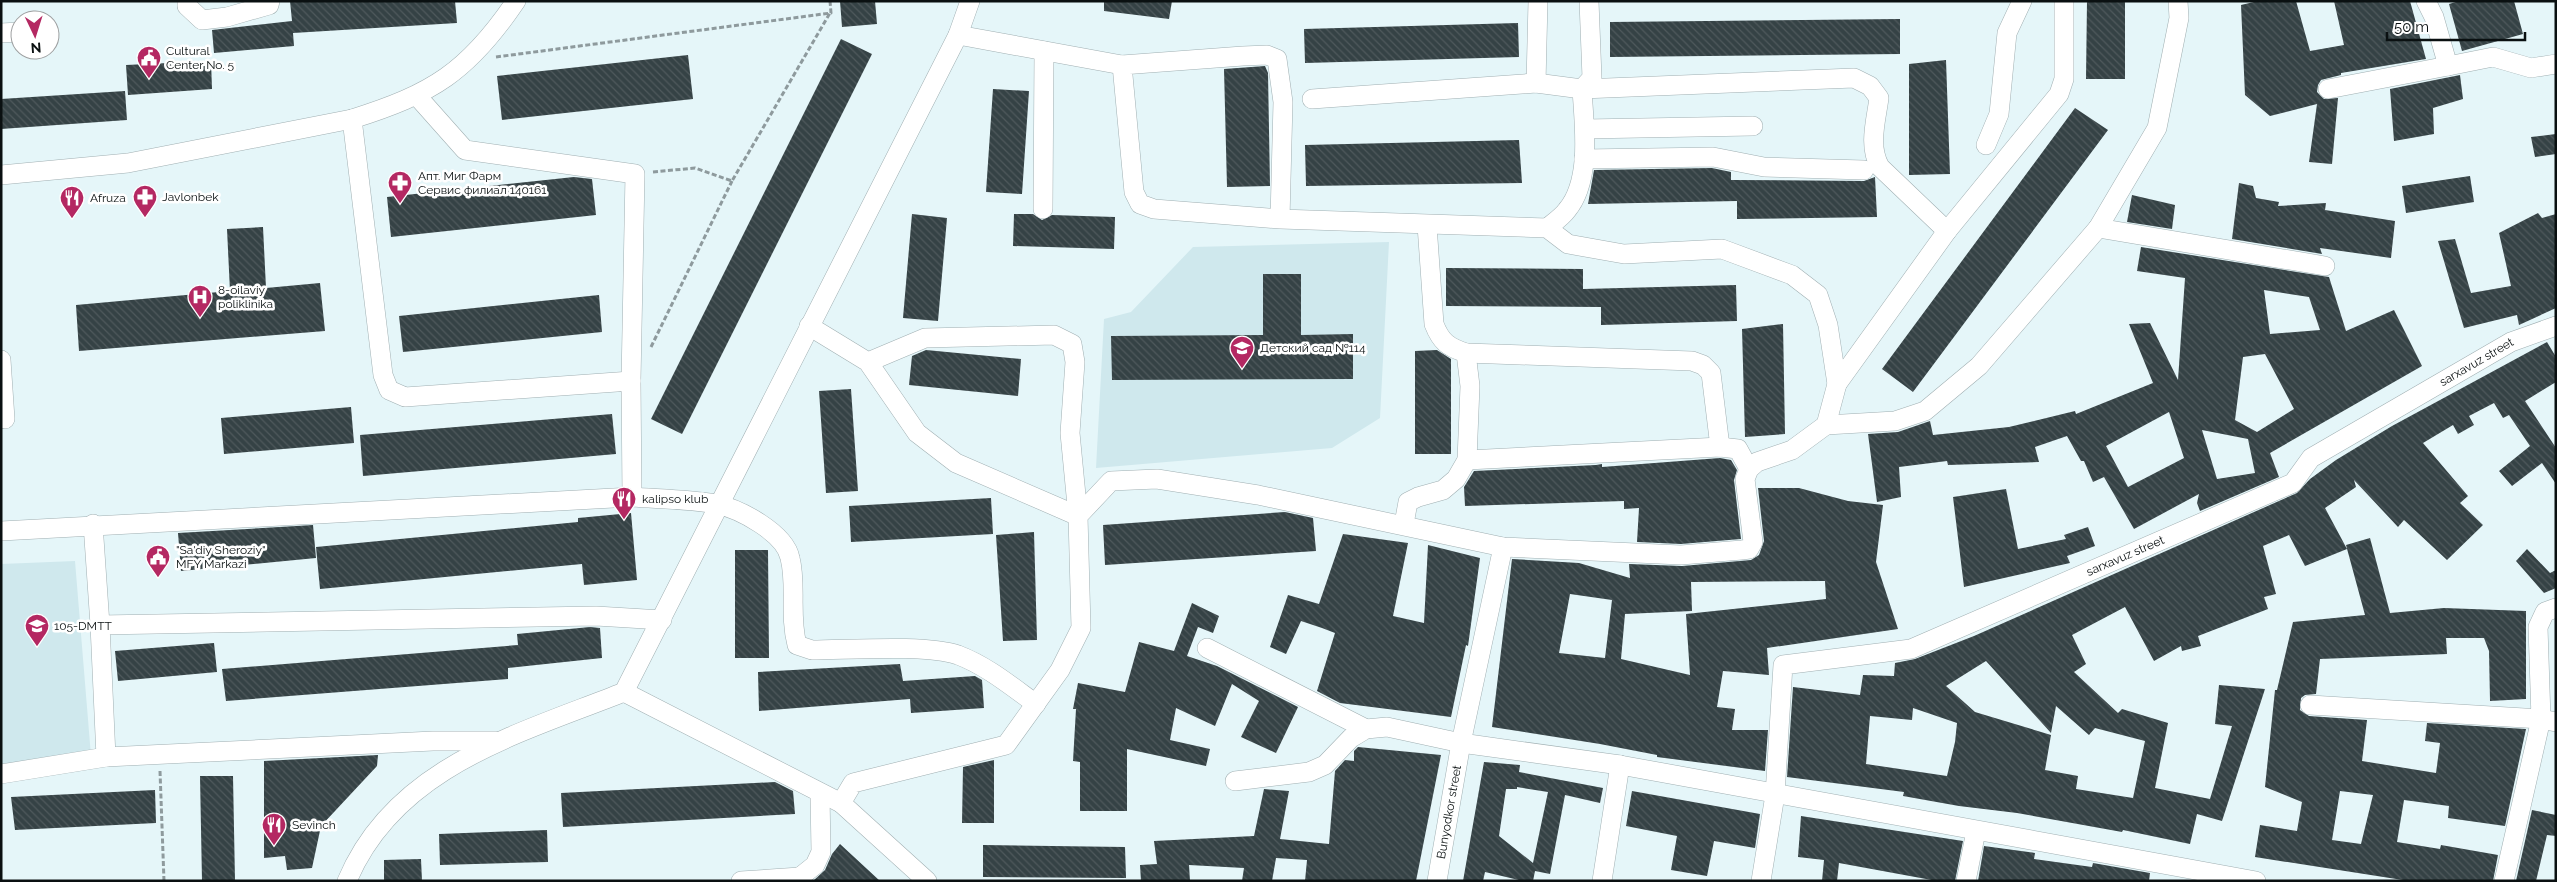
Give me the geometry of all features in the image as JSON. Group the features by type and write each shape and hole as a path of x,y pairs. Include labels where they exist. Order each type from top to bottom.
{"street":[{"path":"187,1 187,6 202,20 227,16 269,5 270,1"},
{"path":"1,175 128,163 352,119 417,96 468,61 516,1"},
{"path":"346,881 354,863 382,823 414,790 455,762 624,692 662,620 718,504 958,36 970,1"},
{"path":"1536,83 1538,1"},
{"path":"1547,228 1568,210 1579,187 1584,159 1585,129 1582,89 1592,78 1589,1"},
{"path":"1986,145 1999,114 2007,33 2022,1"},
{"path":"1826,425 1837,384 1947,231 2059,94 2064,79 2064,1"},
{"path":"1078,516 1111,481 1157,479 1258,495 1404,524 1503,547 1682,555 1749,549 1754,542 1745,479 1749,469 1757,462 1792,450 1826,425 1895,421 1925,412 1979,366 2098,228 2157,128 2179,18 2178,1"},
{"path":"2426,1 2434,17 2448,66"},
{"path":"958,36 1122,64 1267,55 1277,59 1283,102 1280,219"},
{"path":"1043,209 1044,51"},
{"path":"2328,89 2493,57 2531,68 2556,64"},
{"path":"1122,64 1134,192 1140,204 1154,209 1280,219 1547,228 1568,244 1624,254 1722,249 1792,276 1818,295 1828,325 1837,384"},
{"path":"1312,99 1536,83 1582,89 1854,78 1870,86 1879,98 1873,148 1874,157 1880,167 1947,231"},
{"path":"417,96 465,150 635,174 631,381 632,497"},
{"path":"352,119 383,375 389,390 405,397 631,381"},
{"path":"1585,129 1753,126"},
{"path":"1584,159 1714,157 1764,168 1864,170"},
{"path":"1426,225 1434,324 1440,339 1450,348 1466,353 1692,361 1703,365 1710,373 1720,447"},
{"path":"2098,228 2325,266"},
{"path":"809,326 868,362 917,434 956,463 1078,516"},
{"name":"sarxavuz street","path":"1775,795 1784,665 1911,649 2293,482 2310,458 2512,342 2556,326"},
{"path":"841,803 853,783 1006,745 1060,670 1081,628 1078,516 1070,433 1075,362 1072,344 1054,335 925,338 868,362"},
{"path":"1404,524 1408,502 1443,490 1456,479 1467,460 1470,386 1466,353"},
{"path":"1,360 6,420"},
{"path":"1467,460 1720,447 1738,449 1749,469"},
{"path":"1,531 93,524 632,497 718,504 755,521 785,543 791,558 792,626 798,644 812,650 921,650 957,655 998,676 1036,704"},
{"path":"93,524 106,756"},
{"name":"Bunyodkor street","path":"1437,881 1461,743 1503,547"},
{"path":"2504,881 2548,720 2538,627 2545,612 2556,608"},
{"path":"100,625 596,616 662,620"},
{"path":"1207,648 1366,729"},
{"path":"624,692 820,794 841,803 925,880"},
{"path":"2310,705 2548,720"},
{"path":"1235,781 1309,772 1325,765 1350,738 1366,729 1387,727 1461,743 1620,765 1775,795 2256,881"},
{"path":"1,774 106,756 433,741 502,741"},
{"path":"1602,881 1620,765"},
{"path":"741,881 800,879 815,866 821,852 820,794"},
{"path":"1761,881 1775,795"},
{"path":"1966,881 1976,831"}],"path":[{"path":"648,354 732,181 831,13 830,1"},
{"path":"468,61 831,13"},
{"path":"635,174 695,168 732,181"},
{"path":"159,754 164,881"}],"shaded area":[{"name":"Детский сад №114","path":"1389,242 1380,418 1332,448 1096,468 1104,319 1131,312 1193,247"},
{"path":"75,561 91,756 1,764 1,564"}],"building":[{"path":"290,1 455,1 457,23 293,33 294,46 214,53 212,30 292,21"},
{"path":"840,1 875,1 877,24 842,27"},
{"path":"1104,1 1172,1 1169,19 1104,11"},
{"path":"2087,1 2125,1 2125,79 2086,79"},
{"path":"2258,1 2296,1 2310,51 2344,45 2334,1 2410,1 2426,59 2341,73 2341,75 2321,80 2318,85 2317,92 2324,99 2338,98 2332,164 2309,162 2317,104 2270,116 2245,95 2241,5"},
{"path":"2459,1 2514,1 2523,34 2462,51 2449,4"},
{"path":"1900,19 1900,54 1610,57 1610,22"},
{"path":"1518,23 1519,57 1305,63 1304,29"},
{"path":"841,39 872,54 682,434 651,419"},
{"path":"688,55 693,99 502,120 497,76"},
{"path":"1946,60 1950,174 1909,175 1909,64"},
{"path":"211,61 212,89 128,95 126,65"},
{"path":"1265,66 1268,73 1270,186 1227,187 1224,69"},
{"path":"2460,75 2463,99 2433,108 2434,134 2394,141 2390,89"},
{"path":"993,89 1029,91 1022,194 986,192"},
{"path":"125,91 127,120 1,129 1,99"},
{"path":"2075,108 2108,130 1913,392 1882,369"},
{"path":"2556,134 2556,154 2535,157 2531,137"},
{"path":"1519,140 1522,183 1306,186 1305,145"},
{"path":"1712,168 1731,172 1731,180 1864,181 1875,177 1877,217 1737,219 1737,201 1588,204 1594,170"},
{"path":"2470,176 2474,202 2406,213 2402,186"},
{"path":"574,177 592,179 596,215 391,237 387,197"},
{"path":"2239,183 2253,186 2256,198 2279,202 2278,206 2326,203 2325,210 2395,221 2391,258 2320,248 2322,254 2232,239"},
{"path":"2132,195 2175,205 2172,229 2127,222"},
{"path":"2538,213 2542,218 2556,214 2556,308 2519,325 2517,315 2464,328 2438,241 2455,239 2471,293 2511,286 2499,233"},
{"path":"912,214 947,218 938,321 903,318"},
{"path":"1014,214 1033,214 1042,220 1052,215 1115,217 1114,249 1013,246"},
{"name":"8-oilaviy poliklinika","path":"263,227 266,288 320,283 325,331 79,351 76,305 230,291 227,229"},
{"path":"2141,247 2329,277 2346,331 2394,310 2422,366 2270,453 2279,477 2200,511 2197,503 2199,494 2134,529 2104,477 2093,482 2084,461 2081,461 2067,436 2035,447 2039,462 1948,465 1947,461 1899,467 1901,497 1877,502 1868,434 1898,432 1930,421 1933,435 2009,427 2075,411 2076,414 2153,383 2129,324 2150,323 2178,380 2185,278 2137,271","holes":["2264,290 2309,297 2320,330 2270,334","2265,354 2294,409 2257,432 2235,420 2243,357","2169,412 2184,458 2128,487 2106,446","2202,430 2248,439 2255,473 2217,479"]},
{"path":"1446,268 1583,269 1583,289 1736,285 1737,321 1601,325 1601,307 1446,306"},
{"path":"1263,274 1301,274 1301,335 1353,334 1353,379 1112,380 1111,336 1263,335"},
{"path":"599,295 602,332 403,352 399,316"},
{"path":"1783,324 1785,434 1745,437 1742,329"},
{"path":"2547,342 2556,357 2556,382 2525,401 2556,448 2556,484 2542,463 2512,486 2499,471 2530,446 2509,415 2503,418 2494,403 2469,416 2474,425 2458,434 2453,425 2423,443 2468,496 2460,503 2483,525 2447,560 2404,520 2398,527 2354,480 2356,487 2325,508 2347,549 2305,566 2289,535 2263,546 2276,594 2264,597 2268,609 2198,636 2201,646 2182,651 2181,646 2154,661 2125,607 2072,635 2086,664 2074,672 2118,713 2122,709 2168,723 2155,788 2210,799 2232,726 2215,724 2219,685 2265,689 2222,821 2197,814 2190,844 2123,830 2122,832 2017,813 1959,806 1903,796 1904,792 1787,777 1793,687 1860,695 1863,675 1894,676 1895,663 1915,659 1974,636 2297,493 2310,479 2336,460 2392,426","holes":["1986,661 2051,733 2056,706 2089,735 2095,728 2145,741 2133,798 2076,789 2078,776 2045,770 2051,735 1975,712 1946,686","1913,708 1957,723 1955,742 1947,776 1866,764 1870,716 1912,720"]},
{"path":"926,350 1021,359 1018,396 909,385 912,356"},
{"path":"1437,350 1451,359 1451,454 1415,454 1415,351"},
{"path":"851,389 858,491 826,493 819,391"},
{"path":"351,407 354,443 224,454 221,418"},
{"path":"612,414 616,454 363,476 360,435"},
{"path":"1720,458 1731,460 1737,470 1734,480 1741,539 1681,544 1637,542 1639,508 1624,509 1624,501 1465,506 1464,487 1474,471 1602,464 1602,467"},
{"path":"1758,488 1799,488 1848,501 1883,505 1876,562 1898,629 1767,648 1769,675 1723,671 1717,707 1735,709 1732,730 1768,730 1765,771 1657,757 1657,755 1600,744 1492,727 1512,559 1579,563 1630,578 1629,564 1682,566 1751,560 1759,555 1764,541","holes":["1825,581 1826,599 1686,614 1690,675 1621,659 1625,614 1692,611 1691,582","1570,594 1612,600 1605,658 1559,653"]},
{"path":"2006,489 2018,549 2066,539 2064,535 2088,527 2095,546 2067,556 2070,563 1964,587 1953,497"},
{"path":"991,498 993,534 851,542 849,506"},
{"path":"1285,512 1313,518 1316,551 1105,565 1103,525"},
{"path":"631,513 637,580 584,585 582,564 320,589 316,547 578,522 578,518"},
{"path":"313,525 316,558 181,571 178,533"},
{"path":"1034,532 1037,640 1003,641 996,535"},
{"path":"1343,534 1408,543 1393,616 1424,623 1428,545 1480,558 1468,646 1466,645 1451,717 1340,703 1317,691 1335,633 1301,621 1286,654 1270,647 1288,595 1319,604"},
{"path":"2370,538 2390,613 2444,608 2526,611 2526,699 2490,701 2489,651 2484,638 2446,638 2447,654 2320,659 2316,694 2305,695 2301,698 2300,710 2309,716 2367,720 2362,761 2436,773 2440,743 2425,741 2427,723 2526,729 2505,826 2448,818 2449,806 2404,800 2397,842 2440,849 2441,845 2498,855 2493,881 2409,881 2255,857 2260,825 2297,831 2302,802 2265,787 2275,690 2277,690 2293,622 2365,615 2346,545","holes":["2340,791 2373,795 2361,844 2332,840"]},
{"path":"2527,549 2550,573 2556,570 2556,588 2544,593 2516,561"},
{"path":"735,550 768,550 769,658 735,658"},
{"path":"1192,603 1219,616 1213,633 1198,627 1187,656 1217,666 1298,707 1276,753 1241,737 1259,701 1232,684 1215,726 1176,708 1170,740 1210,749 1206,766 1127,749 1127,811 1080,811 1080,762 1073,761 1076,709 1073,709 1078,683 1125,692 1139,642 1174,651"},
{"path":"590,627 600,628 602,658 508,668 508,679 226,701 222,669 518,645 517,634"},
{"path":"214,643 217,672 118,681 115,651"},
{"path":"900,664 903,681 975,676 982,680 984,708 911,713 910,699 759,711 758,672"},
{"path":"1358,747 1441,755 1416,881 1305,881 1307,860 1276,858 1272,881 1242,881 1244,868 1189,865 1190,881 1141,881 1140,865 1157,864 1154,841 1254,836 1264,789 1289,791 1280,839 1329,844 1335,771 1345,760 1354,761 1354,751"},
{"path":"378,755 377,766 321,826 312,868 287,870 285,856 264,858 264,761"},
{"path":"994,760 994,823 962,823 963,767"},
{"path":"1484,762 1520,765 1519,772 1603,788 1600,803 1565,795 1550,874 1535,871 1533,881 1523,881 1485,872 1483,881 1463,881","holes":["1517,787 1548,792 1533,863 1499,836 1506,789 1517,789"]},
{"path":"200,776 233,776 235,881 202,881"},
{"path":"775,782 793,791 795,814 563,827 561,793"},
{"path":"155,790 156,823 15,830 11,797"},
{"path":"1632,791 1760,814 1755,848 1714,841 1707,876 1671,870 1677,836 1626,826"},
{"path":"2532,810 2556,815 2556,836 2547,835 2536,881 2516,881"},
{"path":"1801,816 1963,841 1955,881 1937,881 1839,863 1837,881 1822,881 1824,860 1798,857"},
{"path":"547,830 548,862 440,865 439,834"},
{"path":"840,844 880,881 813,881 825,870 832,854"},
{"path":"983,845 1125,847 1126,878 983,877"},
{"path":"1984,846 2035,853 2034,859 2092,867 2093,863 2150,873 2149,881 1978,881"},
{"path":"421,859 422,881 384,881 384,860"}],"place":[{"name":"Cultural Center No. 5","path":"149,79"},
{"name":"Апт. Миг Фарм Сервис филиал 140161","path":"400,204"},
{"name":"Javlonbek","path":"145,218"},
{"name":"Afruza","path":"72,219"},
{"name":"8-oilaviy poliklinika","path":"200,318"},
{"name":"Детский сад №114","path":"1242,369"},
{"name":"kalipso klub","path":"624,520"},
{"name":"\"Sa'diy Sheroziy\" MFY Markazi","path":"158,578"},
{"name":"105-DMTT","path":"37,647"},
{"name":"Sevinch","path":"274,846"}]}
